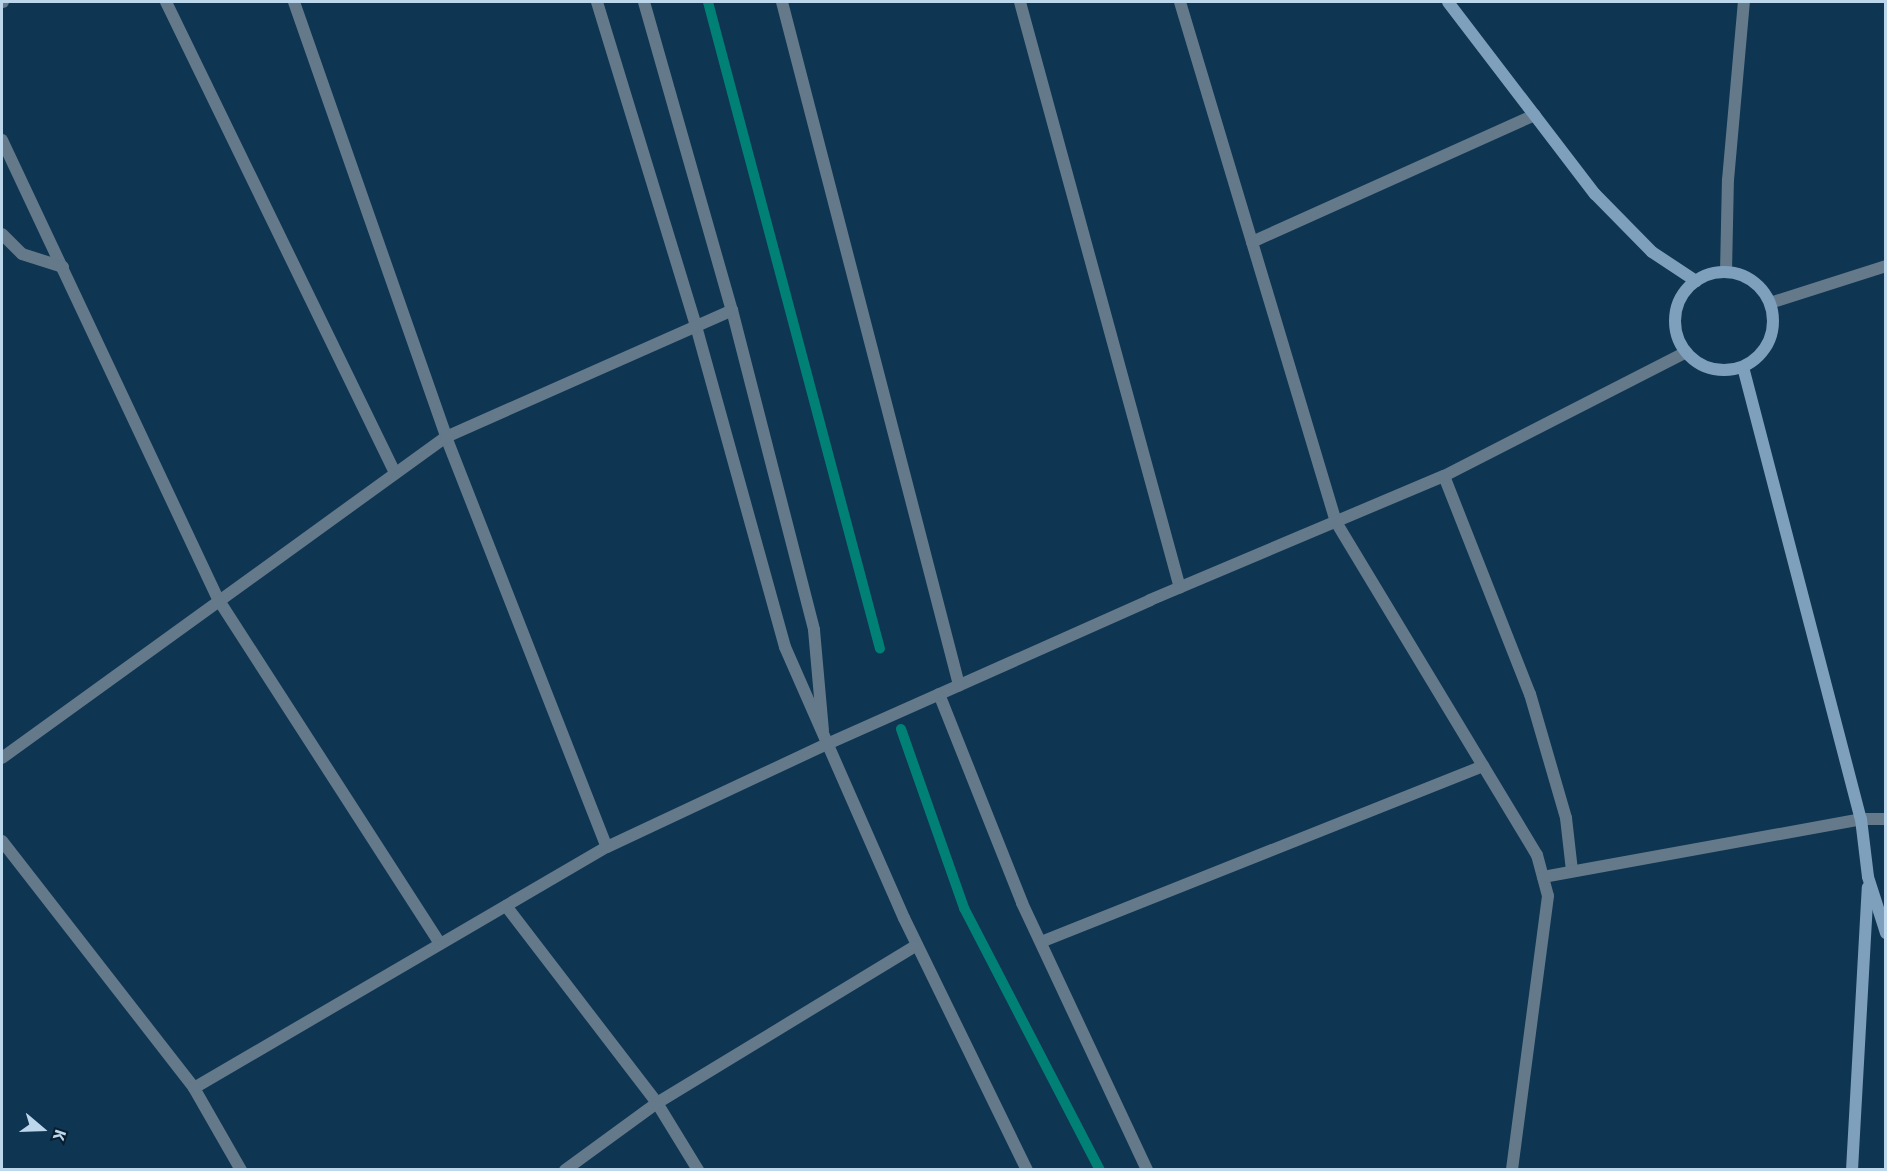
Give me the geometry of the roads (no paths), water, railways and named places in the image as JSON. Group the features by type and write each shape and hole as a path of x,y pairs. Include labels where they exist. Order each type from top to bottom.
{"street":[{"path":"166,2 395,473"},
{"path":"294,2 446,437 607,847"},
{"path":"597,2 696,326 784,647 825,745 917,945 1027,1170"},
{"path":"644,2 732,310 814,630 825,745"},
{"path":"782,2 959,685"},
{"path":"1020,2 1180,588"},
{"path":"1180,2 1336,522 1537,855 1548,896 1512,1170"},
{"path":"1448,2 1595,194 1652,252 1696,281"},
{"path":"1725,272 1728,180 1744,2"},
{"path":"1252,243 1535,115"},
{"path":"2,140 218,599 440,944"},
{"path":"2,234 22,254 63,267"},
{"path":"1770,303 1886,266"},
{"path":"1725,272 1752,281 1770,303 1771,333 1766,347 1743,367 1712,369 1686,352 1675,323 1684,293 1696,281 1725,272"},
{"path":"2,758 218,599 446,437 732,310"},
{"path":"194,1088 607,847 959,685 1444,476 1686,352"},
{"path":"1743,367 1861,819 1868,877 1852,1170"},
{"path":"1444,476 1530,694 1566,818 1572,872"},
{"path":"939,694 1041,942 1147,1170"},
{"path":"1041,942 1483,766"},
{"path":"1543,877 1861,819 1886,819"},
{"path":"2,841 194,1088 241,1170"},
{"path":"1868,877 1886,933"},
{"path":"506,906 657,1103 698,1170"},
{"path":"565,1170 657,1103 917,945"}],"waterway":[{"path":"708,2 880,649"},
{"path":"901,729 964,908 1100,1170"}]}
